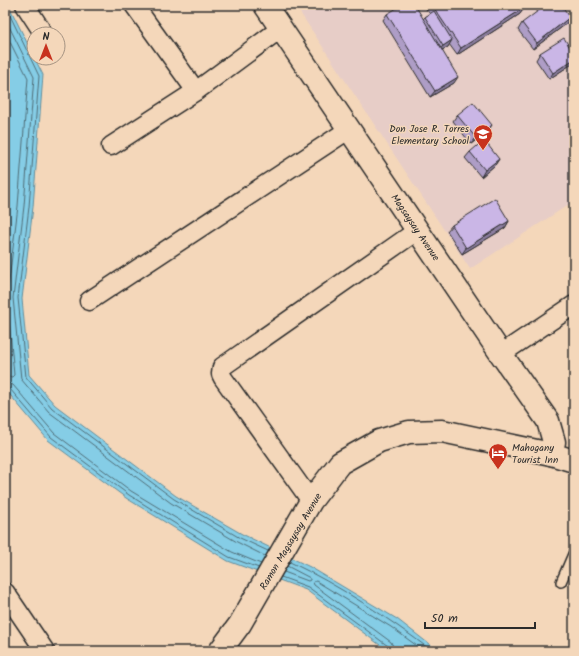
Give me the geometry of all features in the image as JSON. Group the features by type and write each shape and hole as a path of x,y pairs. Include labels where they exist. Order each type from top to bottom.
{"street":[{"path":"25,5 39,26"},
{"path":"134,5 196,90"},
{"name":"Magsaysay Avenue","path":"265,5 348,130 548,421 554,442 551,454"},
{"path":"111,146 196,90 280,29"},
{"path":"89,302 348,130"},
{"path":"312,501 223,378 221,374 222,367 418,230"},
{"path":"501,354 574,305"},
{"name":"Ramon Magsaysay Avenue","path":"220,651 240,624 312,501 340,463 379,440 409,432 442,431 551,454 574,461"},
{"path":"7,602 45,651"}],"lane":[{"path":"561,582 574,552"}],"shaded area":[{"name":"Don Jose R. Torres Elementary School","path":"295,5 574,5 574,201 470,269"}],"water":[{"path":"5,5 9,6 26,40 26,66 39,66 43,75 33,207 22,299 29,375 55,405 176,496 242,534 310,567 397,619 438,651 388,651 306,590 228,561 126,498 48,440 5,389"}],"building":[{"path":"402,5 415,5 458,77 435,91 387,14"},
{"path":"432,5 523,5 524,8 461,48"},
{"path":"546,5 561,5 570,17 537,43 522,23"},
{"path":"434,11 452,40 443,46 425,17"},
{"path":"564,38 574,54 574,59 553,73 540,53"},
{"path":"473,102 492,125 476,138 457,115"},
{"path":"484,140 499,159 485,170 470,152"},
{"path":"495,198 509,221 466,248 452,225"}],"place":[{"name":"Don Jose R. Torres Elementary School","path":"483,151"},
{"name":"Mahogany Tourist Inn","path":"498,470"}]}
